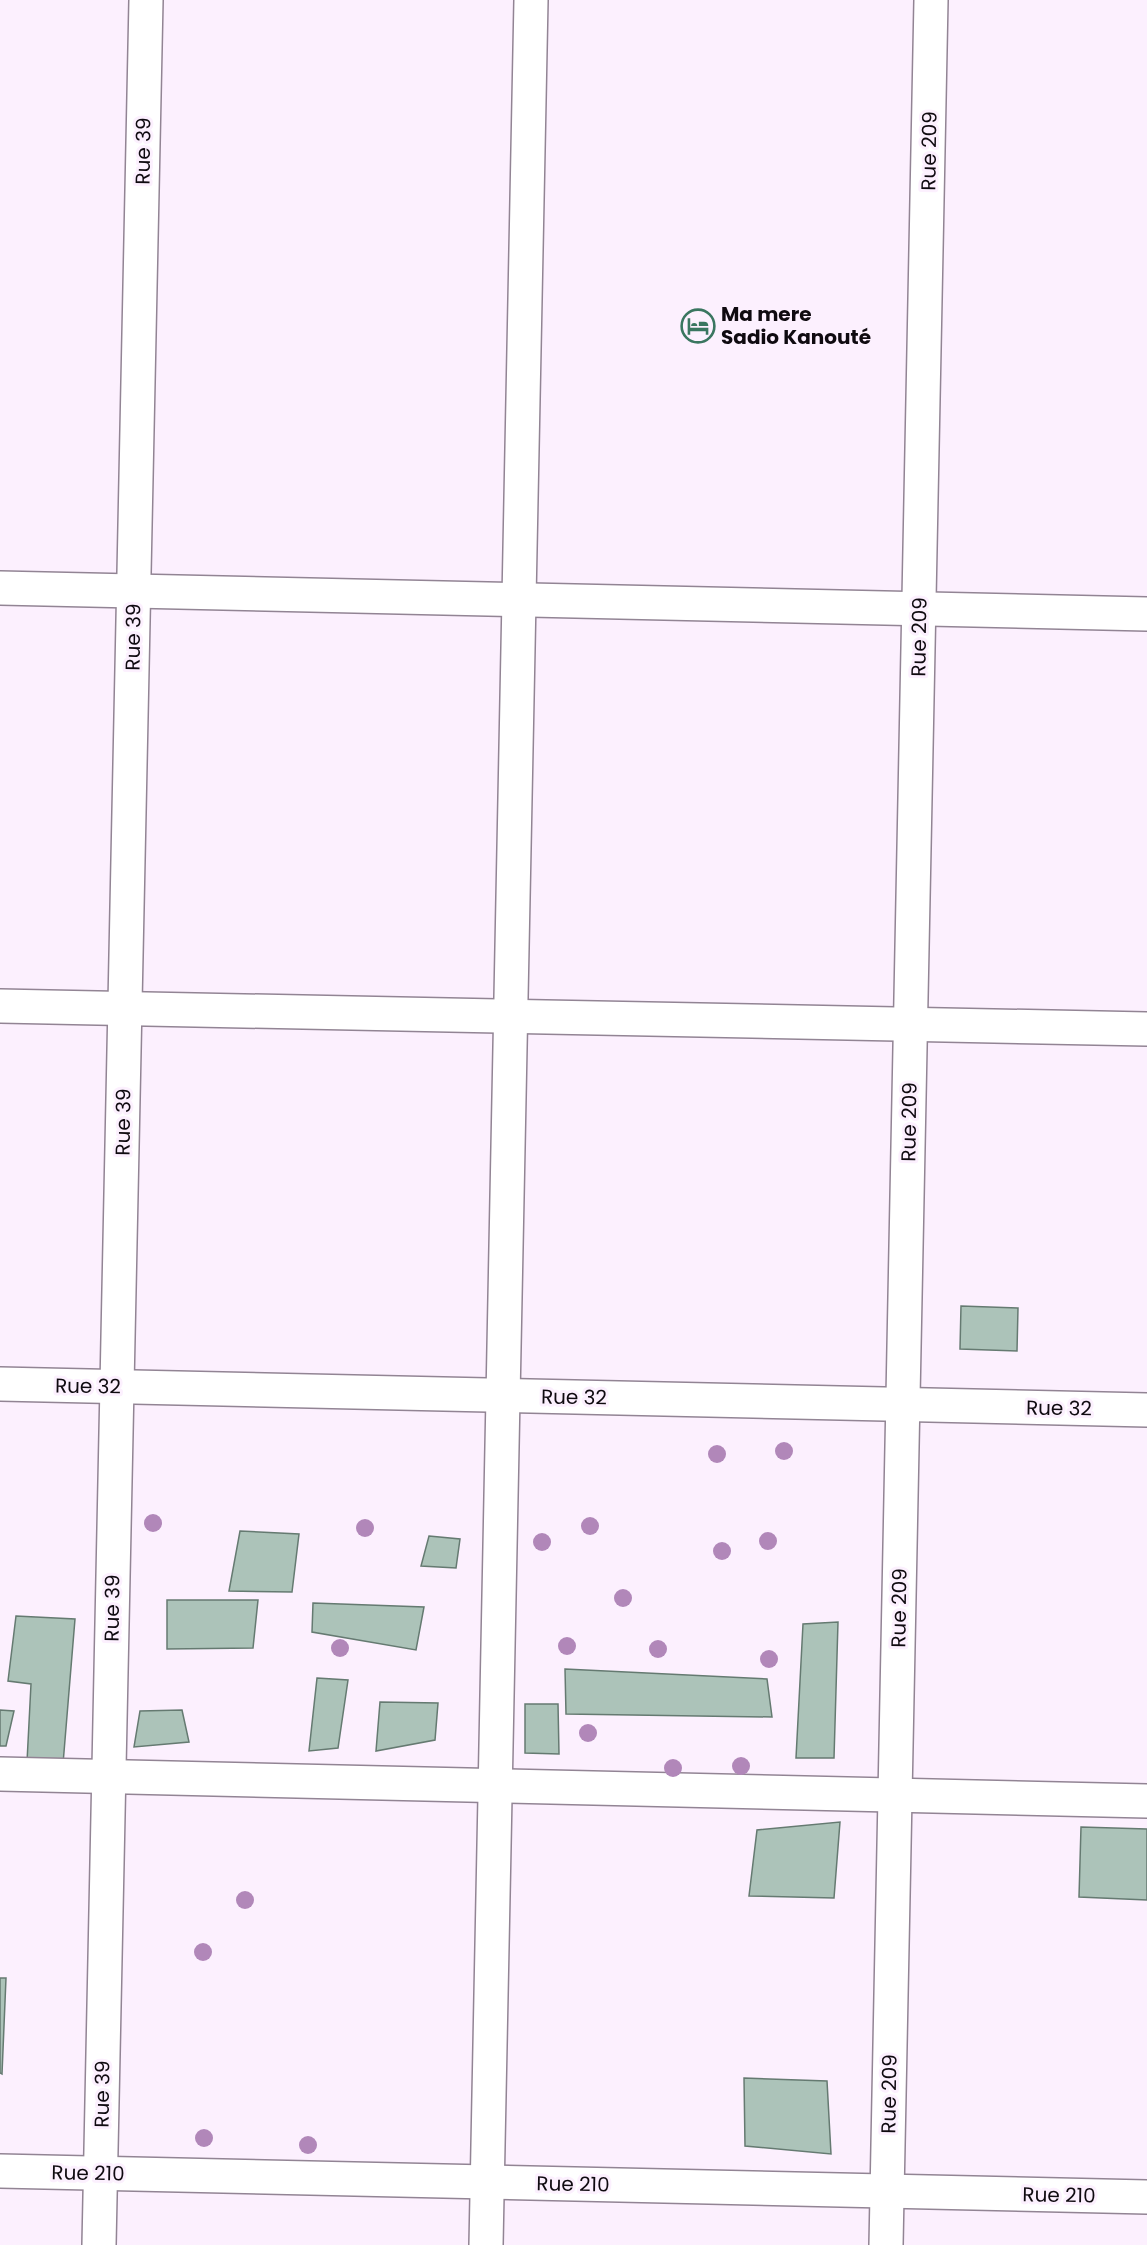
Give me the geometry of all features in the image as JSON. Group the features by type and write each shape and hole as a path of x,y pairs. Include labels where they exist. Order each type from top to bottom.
{"street":[{"name":"Rue 39","path":"99,2245 146,0"},
{"path":"486,2245 531,0"},
{"name":"Rue 209","path":"886,2245 932,0"},
{"path":"0,588 1147,614"},
{"path":"0,1006 1147,1029"},
{"name":"Rue 32","path":"0,1384 1147,1410"},
{"path":"0,1774 1147,1801"},
{"name":"Rue 210","path":"0,2171 1147,2197"}],"building":[{"path":"961,1306 1018,1308 1017,1351 960,1349"},
{"path":"240,1531 299,1534 292,1592 229,1591"},
{"path":"429,1536 460,1539 456,1568 421,1566"},
{"path":"167,1600 258,1600 253,1648 167,1649"},
{"path":"313,1603 424,1607 416,1650 312,1632"},
{"path":"16,1616 75,1619 63,1764 27,1762 31,1684 8,1681"},
{"path":"838,1622 834,1758 796,1758 803,1624"},
{"path":"565,1669 767,1679 772,1717 566,1714"},
{"path":"317,1678 348,1680 338,1748 309,1751"},
{"path":"380,1702 438,1703 435,1740 376,1751"},
{"path":"525,1704 558,1704 559,1754 525,1753"},
{"path":"0,1710 14,1711 6,1746 0,1746"},
{"path":"182,1710 189,1742 134,1747 140,1711"},
{"path":"840,1822 834,1898 749,1896 757,1830"},
{"path":"1081,1827 1147,1829 1147,1900 1079,1897"},
{"path":"0,1978 6,1978 2,2074 0,2073"},
{"path":"744,2078 827,2081 831,2154 745,2146"}],"place":[{"name":"Ma mere Sadio Kanouté","path":"698,326"}]}
